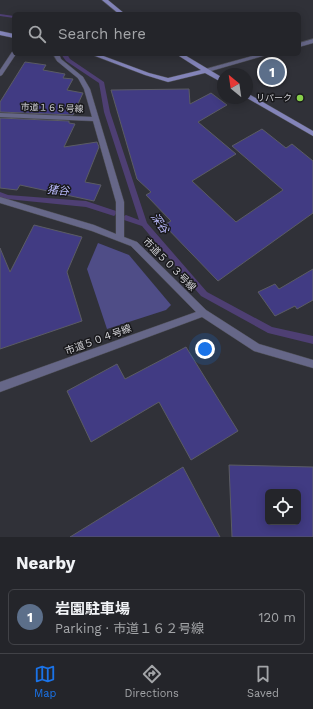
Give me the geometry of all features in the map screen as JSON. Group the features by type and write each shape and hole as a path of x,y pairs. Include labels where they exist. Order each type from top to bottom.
{"street":[{"path":"105,0 120,12"},
{"path":"0,34 12,36"},
{"path":"301,45 313,42"},
{"path":"0,74 12,56"},
{"name":"市道１６５号線","path":"0,115 96,119 87,89 81,78 58,60 57,56"},
{"path":"98,56 168,80 260,56"},
{"path":"182,56 217,78"},
{"path":"253,99 313,134"},
{"path":"96,119 120,202 120,238"},
{"name":"市道５０３号線","path":"0,200 94,228 134,244 203,313 257,348 313,364"},
{"name":"市道５０４号線","path":"0,387 203,313"}],"shaded area":[{"path":"98,243 129,255 171,305 166,310 107,329 87,269"}],"building":[{"path":"25,62 46,65 43,70 65,74 63,78 73,79 67,90 83,93 73,115 0,112 0,102"},
{"path":"189,89 190,104 211,93 217,98 217,104 227,105 198,122 236,154 192,181 236,222 283,190 232,146 262,129 286,148 292,144 313,161 313,213 218,281 164,225 171,221 146,195 151,192 137,179 111,90"},
{"path":"0,118 69,121 69,123 75,124 64,147 97,142 99,147 85,182 101,185 94,201 20,185 17,190 0,188"},
{"path":"34,225 82,237 67,272 82,321 0,349 0,248 10,272"},
{"path":"313,269 313,300 297,309 295,306 275,316 258,292 275,284 279,289"},
{"path":"186,347 238,431 191,460 159,402 91,442 67,391 117,364 125,379"},
{"path":"229,465 313,467 313,537 232,537"},
{"path":"183,467 220,537 70,537"}],"waterway":[{"name":"深谷","path":"0,15 12,17"},
{"name":"深谷","path":"65,56 68,60 101,82 107,112 144,224"},
{"name":"猪谷","path":"0,194 7,197 86,204 114,213"},
{"name":"猪谷","path":"126,218 144,224"},
{"name":"深谷","path":"144,224 204,294 271,330 313,340"}],"place":[{"name":"岩園駐車場","path":"272,72"},
{"name":"リパーク","path":"300,98"}]}
